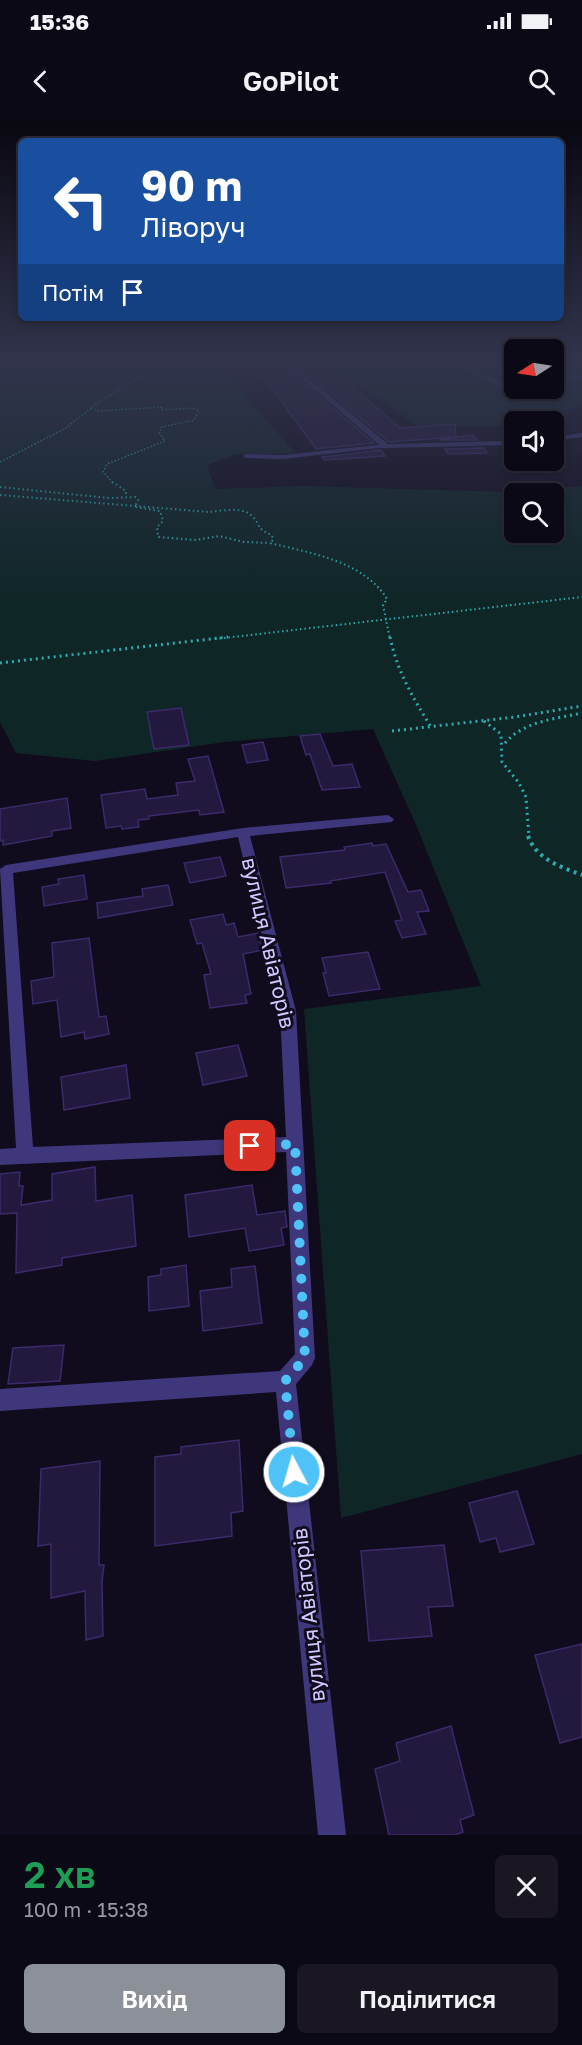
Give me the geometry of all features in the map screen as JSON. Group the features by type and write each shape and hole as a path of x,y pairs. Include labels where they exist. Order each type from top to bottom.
{"street":[{"path":"381,442 386,446 504,443"},
{"path":"25,1155 3,870 243,832 388,819"},
{"name":"вулиця Авіаторів","path":"243,832 288,1011 305,1358 285,1381 332,1835"},
{"path":"0,1156 295,1144"},
{"path":"0,1400 285,1381"}],"lane":[{"path":"246,456 283,457 386,446"}],"path":[{"path":"0,462 39,442"},
{"path":"126,496 126,491 110,481 110,477 104,472 107,464 162,442"},
{"path":"0,486 67,495 136,497 138,500 136,505"},
{"path":"0,495 209,512 240,510 252,516 261,531 272,535 273,540 270,543"},
{"path":"136,505 138,508 160,512 163,521 157,527 158,537 196,540 219,536 244,542 270,543 334,561 363,574 385,594 387,599 383,605 395,661 410,693 431,727"},
{"path":"0,663 582,597"},
{"path":"392,731 484,721 582,706"},
{"path":"582,713 525,728 509,736 501,755 502,762 522,787 526,798 527,831 530,843 545,859 582,875"},
{"path":"484,721 492,725 505,743"}],"green space":[{"path":"0,442 286,442 295,453 237,454 207,465 215,489 303,486 504,492 504,543 564,543 564,488 582,486 582,1454 341,1518 304,1009 481,986 417,827 373,729 225,742 95,761 16,753 0,722"}],"building":[{"path":"311,442 374,443 316,449"},
{"path":"484,448 487,453 448,454 445,449"},
{"path":"381,450 385,456 324,460 322,457"},
{"path":"181,708 189,745 154,749 147,712"},
{"path":"320,734 333,766 352,764 360,787 322,790 310,754 306,755 300,736"},
{"path":"263,742 268,760 247,763 242,745"},
{"path":"208,756 224,812 200,815 199,810 149,816 149,819 138,820 139,827 106,828 101,795 145,789 147,799 178,795 176,783 195,781 188,759"},
{"path":"67,798 71,828 52,831 52,836 3,845 3,840 0,841 0,809"},
{"path":"372,843 373,846 386,844 408,892 421,890 429,911 417,912 426,934 402,938 395,921 402,920 385,872 330,881 331,883 286,888 280,857 345,850 344,847"},
{"path":"220,857 226,876 190,883 184,863"},
{"path":"84,875 87,899 44,906 42,887 59,884 58,879"},
{"path":"168,885 173,905 98,918 97,903 143,896 142,889"},
{"path":"223,914 226,925 234,923 238,937 258,933 263,950 243,954 251,994 245,995 247,1003 210,1008 204,975 211,974 202,943 197,944 190,920"},
{"path":"89,938 99,1017 106,1016 109,1034 85,1039 84,1032 61,1037 57,1000 33,1004 31,981 54,977 52,943"},
{"path":"368,952 380,989 329,996 322,958"},
{"path":"238,1045 247,1076 203,1085 196,1053"},
{"path":"126,1065 130,1098 64,1110 61,1077"},
{"path":"95,1167 96,1201 132,1195 136,1246 62,1258 62,1265 16,1273 17,1213 0,1214 0,1174 20,1172 19,1186 23,1186 21,1205 52,1200 52,1174"},
{"path":"252,1185 257,1215 285,1211 287,1227 281,1228 284,1245 249,1251 245,1228 189,1237 185,1195"},
{"path":"186,1265 189,1306 149,1311 148,1277 161,1275 161,1269"},
{"path":"255,1266 262,1323 203,1331 200,1291 232,1287 231,1269"},
{"path":"64,1345 60,1381 8,1384 13,1348"},
{"path":"239,1440 243,1511 231,1513 232,1536 155,1546 155,1457 181,1454 181,1447"},
{"path":"100,1461 99,1565 104,1565 103,1636 86,1640 85,1591 51,1598 51,1544 38,1546 41,1469"},
{"path":"517,1491 534,1544 500,1552 496,1538 480,1542 469,1503"},
{"path":"444,1545 453,1606 428,1607 432,1636 369,1641 361,1551"},
{"path":"582,1644 582,1737 560,1743 535,1655"},
{"path":"451,1726 474,1815 460,1820 463,1832 454,1835 389,1835 375,1769 400,1761 396,1743"}],"route":[{"path":"250,1146 295,1144 305,1358 285,1381 294,1472"}]}
